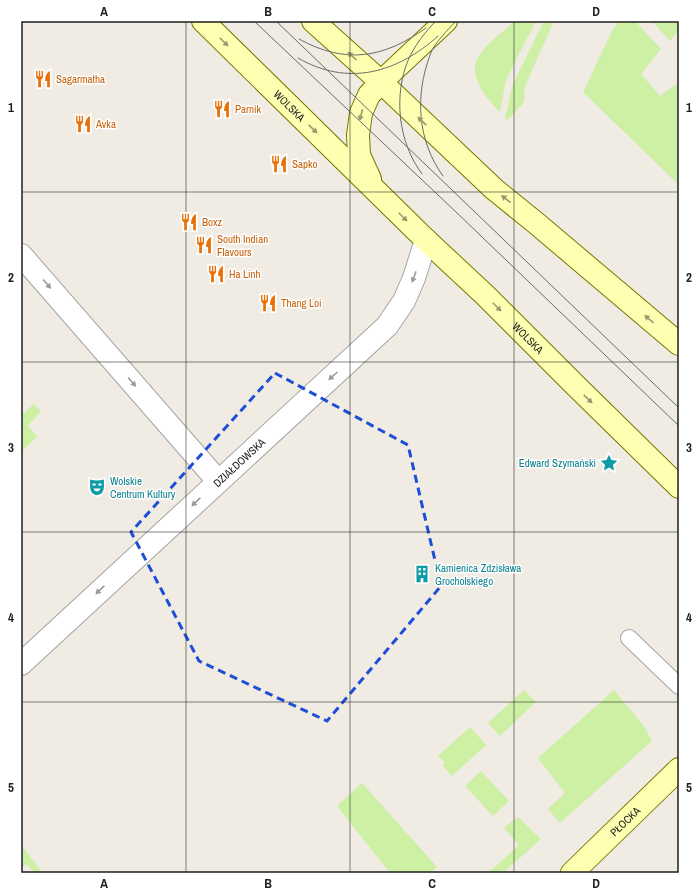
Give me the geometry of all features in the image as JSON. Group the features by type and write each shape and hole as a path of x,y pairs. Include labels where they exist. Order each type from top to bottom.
{"main road":[{"name":"WOLSKA","path":"203,21 426,240 485,295 679,487"},
{"path":"313,21 381,82 494,189 679,344"},
{"name":"WOLSKA","path":"375,190 359,155 358,135 361,113 369,95 381,82 446,21"},
{"name":"PŁOCKA","path":"572,873 679,769"}],"street":[{"name":"DZIAŁDOWSKA","path":"21,664 387,326 404,301 414,278 426,240"},
{"path":"21,255 218,481"}],"lane":[{"path":"629,638 679,686"}],"highlighted area":[{"path":"275,373 408,445 441,586 327,721 199,661 131,532"}],"green space":[{"path":"515,21 536,21 506,80 500,112 484,94 480,86 475,71 476,63 479,56 487,46"},
{"path":"544,21 554,21 525,86 524,102 508,120 505,118 513,84"},
{"path":"619,21 635,21 661,49 641,74 660,96 679,82 679,185 583,92 612,31"},
{"path":"652,21 679,21 679,30 670,41"},
{"path":"34,404 41,411 28,426 37,437 21,452 21,416"},
{"path":"524,690 536,702 500,736 488,723"},
{"path":"614,690 644,726 652,741 560,823 548,809 565,793 538,758"},
{"path":"470,727 486,745 452,776 443,766 445,763 438,756"},
{"path":"481,771 509,801 493,816 465,786"},
{"path":"362,783 437,867 430,873 390,873 337,806"},
{"path":"518,817 541,839 503,873 488,873 519,845 504,828"},
{"path":"21,845 41,870 37,873 35,873 26,864 21,868"}],"tram line":[{"path":"254,21 679,426"},
{"path":"276,21 679,408"},
{"path":"422,174 414,161 403,133 400,118 401,87 409,58 421,38 436,21"},
{"path":"443,176 434,162 424,133 421,117 422,86 425,70 432,50 456,21"},
{"path":"299,39 316,47 333,52 349,55 364,54 380,52 395,46 426,28"},
{"path":"298,58 317,67 335,72 353,74 371,72 389,67 406,59 422,49 438,36"}],"place":[{"name":"Sagarmatha","path":"43,79"},
{"name":"Parnik","path":"222,109"},
{"name":"Avka","path":"83,124"},
{"name":"Sapko","path":"279,164"},
{"name":"Boxz","path":"189,222"},
{"name":"South Indian Flavours","path":"204,245"},
{"name":"Ha Linh","path":"216,274"},
{"name":"Thang Loi","path":"268,303"},
{"name":"Edward Szymański","path":"609,463"},
{"name":"Wolskie Centrum Kultury","path":"97,487"},
{"name":"Kamienica Zdzisława Grocholskiego","path":"422,574"}]}
